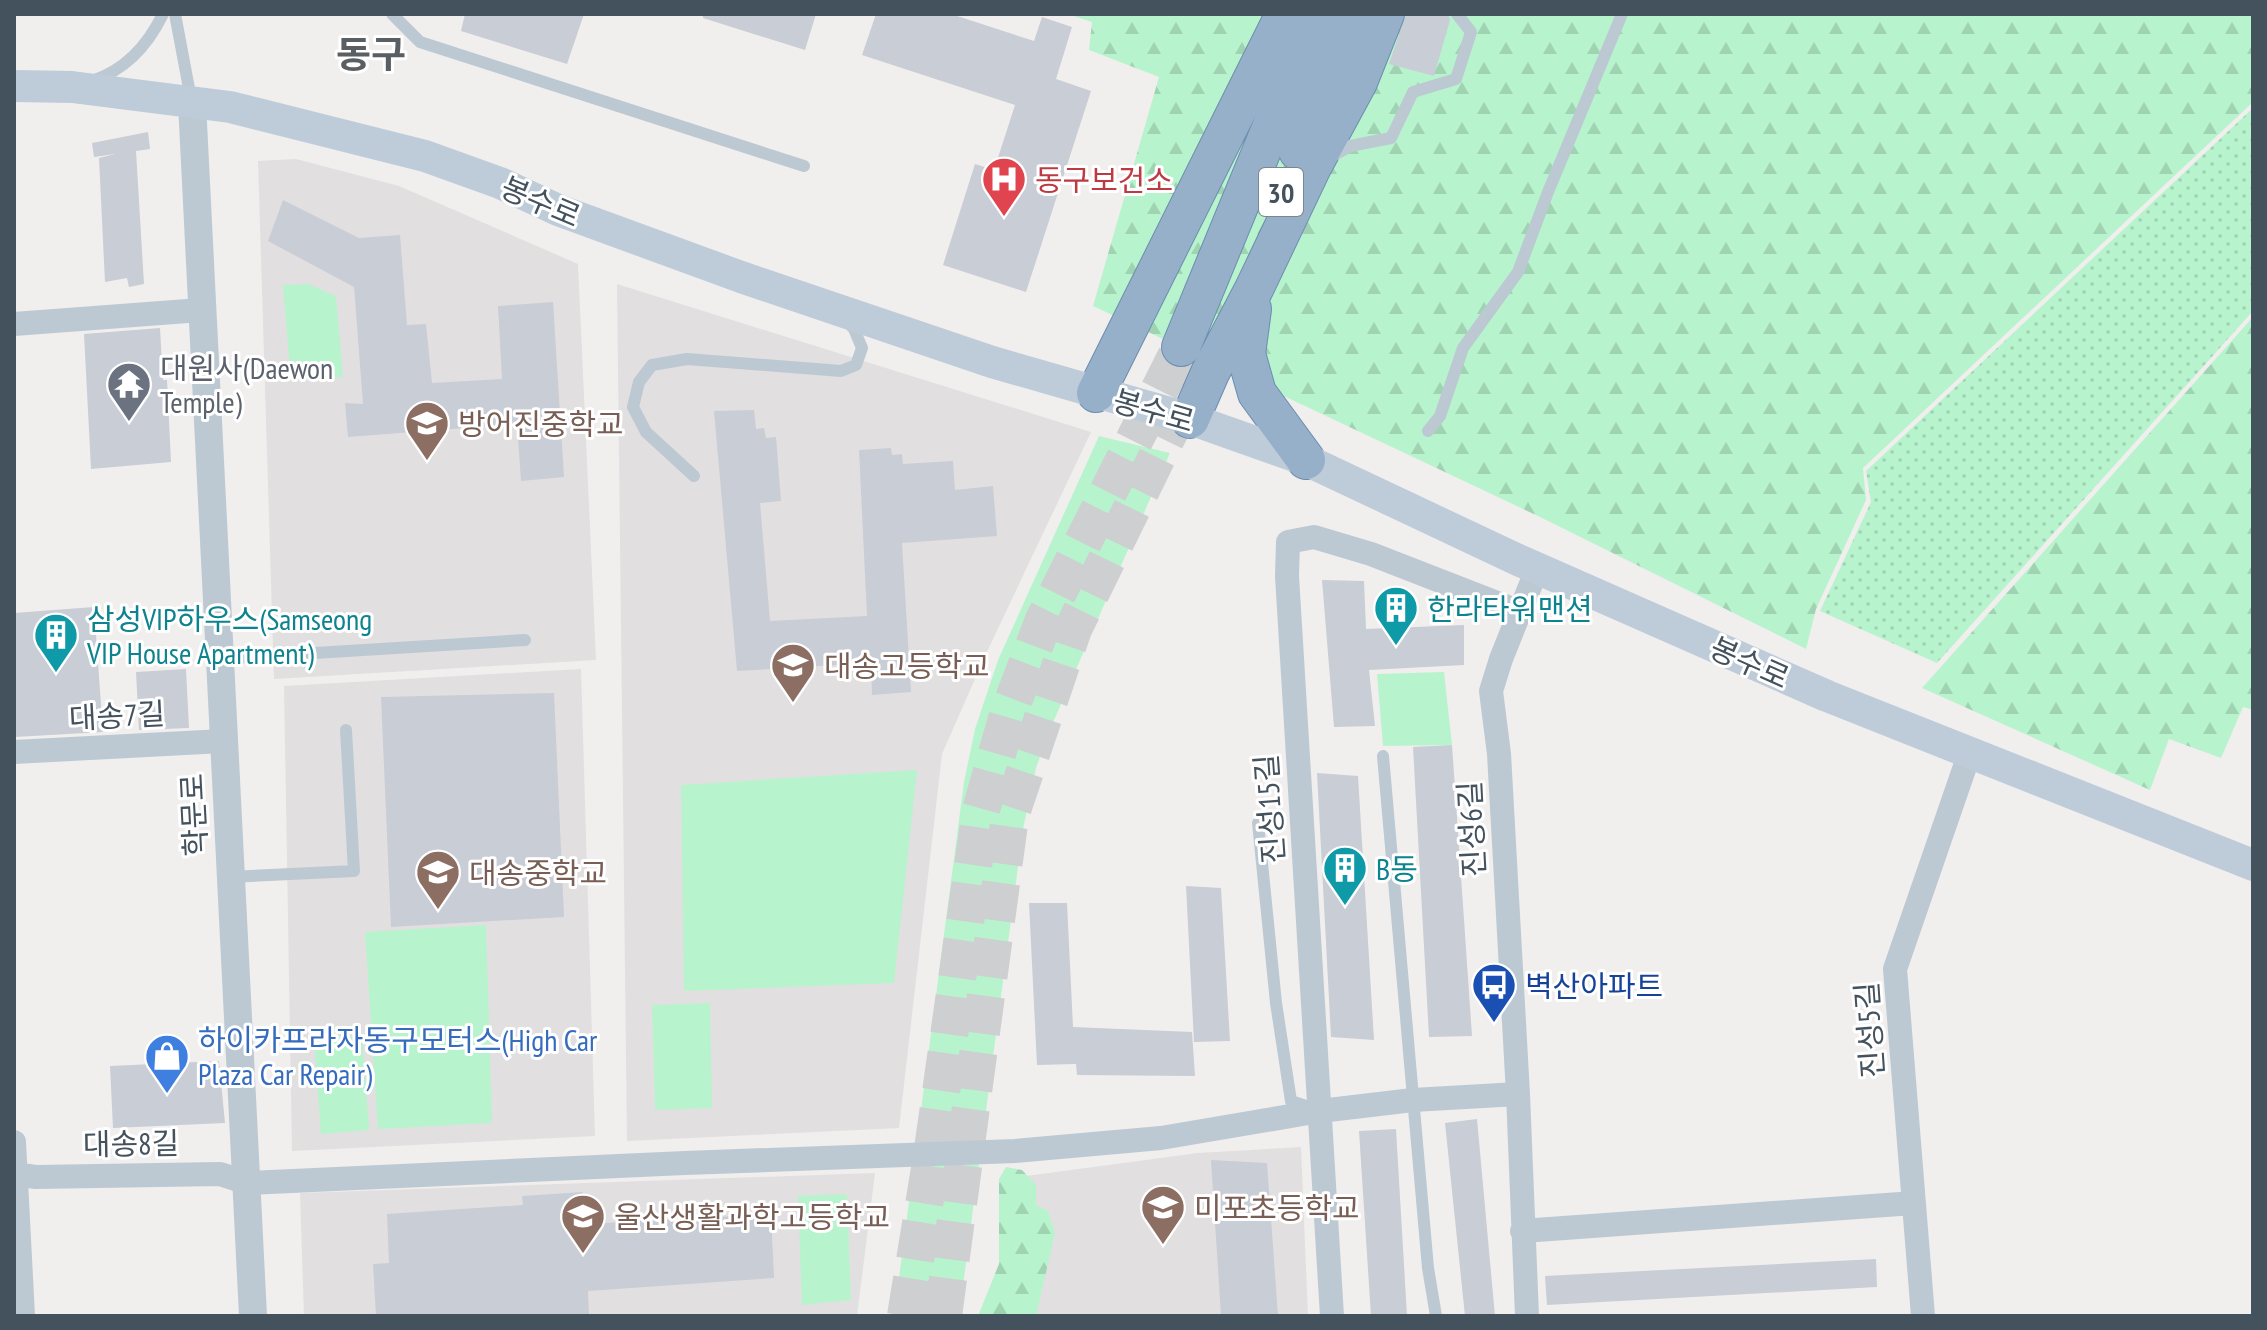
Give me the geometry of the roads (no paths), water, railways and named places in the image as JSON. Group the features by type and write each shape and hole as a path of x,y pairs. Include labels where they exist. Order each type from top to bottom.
{"highway":[{"path":"1096,393 1285,14"},
{"name":"30","path":"1318,14 1192,356 1294,161 1349,14"},
{"path":"1190,419 1312,167 1358,82 1385,14"},
{"path":"1254,289 1246,354 1257,393 1306,460"}],"main road":[{"name":"봉수로","path":"14,86 72,87 230,107 425,156 500,183 611,230 837,310 992,362 1190,419 1306,460 1537,569 1827,696 2250,858"}],"street":[{"name":"학문로","path":"192,103 253,1316"},
{"path":"14,324 201,310"},
{"name":"진성15길","path":"1332,1316 1287,576 1288,542 1314,537 1371,554 1520,612"},
{"name":"진성6길","path":"1527,1316 1499,754 1491,691 1537,569"},
{"name":"대송7길","path":"14,752 223,741"},
{"name":"진성5길","path":"1923,1316 1895,969 1970,752"},
{"path":"1320,1111 1413,1100 1518,1094"},
{"name":"대송8길","path":"15,1174 36,1177 220,1174 248,1183 669,1163 1015,1151 1161,1138 1320,1111"},
{"path":"14,1142 23,1316"},
{"path":"1522,1231 1914,1203"}],"lane":[{"path":"72,87 119,69 149,39 163,14"},
{"path":"175,14 192,103"},
{"path":"392,14 420,42 804,166"},
{"path":"1312,167 1350,146 1391,138 1413,92 1456,79 1471,32 1457,14"},
{"path":"1428,431 1440,416 1463,348 1518,272 1622,14"},
{"path":"694,476 646,432 633,407 639,382 652,365 687,359 841,371 856,365 862,348 854,329 837,310"},
{"path":"219,659 525,640"},
{"path":"230,877 354,871 346,730"},
{"path":"1383,756 1428,1268 1436,1316"},
{"path":"1258,823 1276,1003 1291,1101 1320,1111"}],"tunnel":[{"path":"906,1316 981,810 1009,712 1044,620 1181,347"},
{"path":"943,1316 1010,816 1073,629 1192,385"}],"place":[{"name":"동구보건소","path":"1004,218"},
{"name":"대원사(Daewon Temple)","path":"129,423"},
{"name":"방어진중학교","path":"427,462"},
{"name":"한라타워맨션","path":"1396,647"},
{"name":"삼성VIP하우스(Samseong VIP House Apartment)","path":"56,674"},
{"name":"대송고등학교","path":"793,704"},
{"name":"B동","path":"1345,907"},
{"name":"대송중학교","path":"438,911"},
{"name":"벽산아파트","path":"1494,1024"},
{"name":"하이카프라자동구모터스(High Car Plaza Car Repair)","path":"167,1095"},
{"name":"미포초등학교","path":"1163,1246"},
{"name":"울산생활과학고등학교","path":"583,1255"}],"district":[{"name":"동구","path":"371,53"}]}
